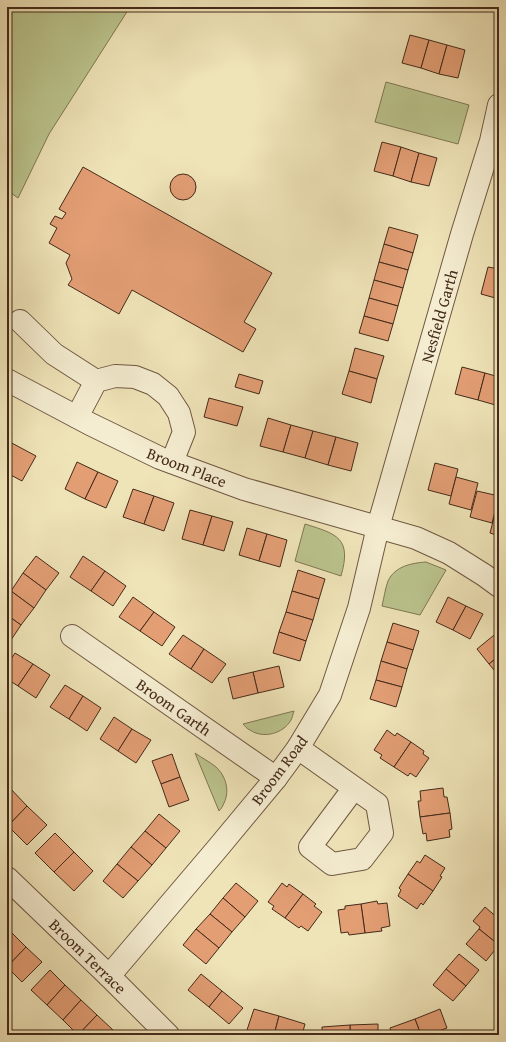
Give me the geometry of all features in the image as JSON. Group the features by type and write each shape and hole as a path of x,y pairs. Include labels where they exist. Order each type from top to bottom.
{"street":[{"name":"Nesfield Garth","path":"378,527 465,225 495,142 499,104"},
{"path":"20,321 54,354 96,381"},
{"path":"77,417 96,381 115,376 135,377 153,384 168,396 179,413 184,432 172,462"},
{"name":"Broom Place","path":"7,380 160,458 244,489 416,538 450,553 499,586"},
{"name":"Broom Road","path":"109,976 276,778 298,748 330,695 359,608 378,527"},
{"name":"Broom Garth","path":"72,636 276,778"},
{"path":"298,748 354,788"},
{"name":"Broom Terrace","path":"7,878 168,1035"}],"green space":[{"path":"7,7 130,7 49,134 18,198 7,190"},
{"path":"386,82 469,105 458,144 375,122"},
{"path":"305,524 326,531 333,535 343,545 345,553 341,576 295,561"},
{"path":"426,562 446,570 420,615 382,606 388,581 395,572 410,564"},
{"path":"294,711 291,720 287,725 278,732 272,734 255,733 243,724"},
{"path":"195,753 216,767 225,779 227,794 224,804 219,811"}],"building":[{"path":"410,35 429,40 421,68 402,63"},
{"path":"429,40 447,45 439,74 421,68"},
{"path":"447,45 465,50 458,78 439,74"},
{"path":"382,142 401,147 393,176 374,171"},
{"path":"401,147 419,153 411,182 393,176"},
{"path":"419,153 437,158 429,186 411,182"},
{"path":"83,167 272,273 244,322 256,329 243,352 132,290 119,314 68,285 72,279 66,263 70,255 49,243 57,228 50,224 55,216 62,219 66,213 59,209"},
{"path":"183,174 192,178 196,187 192,196 183,200 174,196 170,187 174,178"},
{"path":"389,227 418,235 413,253 384,244"},
{"path":"384,244 413,253 408,270 379,262"},
{"path":"379,262 408,270 403,288 374,280"},
{"path":"488,267 499,269 499,299 481,294"},
{"path":"374,280 403,288 398,306 369,298"},
{"path":"369,298 398,306 393,324 364,316"},
{"path":"364,316 393,324 388,341 359,333"},
{"path":"355,348 384,356 377,379 349,371"},
{"path":"462,367 485,373 478,400 455,394"},
{"path":"349,371 377,379 371,403 342,394"},
{"path":"485,373 499,377 499,406 478,400"},
{"path":"239,374 263,381 259,394 235,387"},
{"path":"209,398 243,407 237,426 204,417"},
{"path":"268,418 291,425 283,452 260,446"},
{"path":"291,425 313,431 305,458 283,452"},
{"path":"313,431 336,437 328,465 305,458"},
{"path":"336,437 358,443 351,471 328,465"},
{"path":"8,441 36,456 22,481 7,473"},
{"path":"77,462 98,472 85,499 65,489"},
{"path":"435,463 458,469 451,496 428,490"},
{"path":"98,472 118,481 106,508 85,499"},
{"path":"456,477 478,483 471,510 449,504"},
{"path":"133,489 154,496 144,524 123,517"},
{"path":"477,491 499,496 492,523 470,517"},
{"path":"154,496 174,503 164,531 144,524"},
{"path":"497,506 499,507 499,536 490,533"},
{"path":"190,510 212,516 203,545 182,539"},
{"path":"212,516 233,522 224,551 203,545"},
{"path":"247,528 267,534 259,561 239,555"},
{"path":"267,534 287,540 280,567 259,561"},
{"path":"36,556 59,573 46,590 23,573"},
{"path":"83,556 105,571 91,591 70,577"},
{"path":"298,570 325,579 319,599 292,591"},
{"path":"105,571 126,586 113,606 91,591"},
{"path":"23,573 46,590 34,608 11,591"},
{"path":"11,591 34,608 21,625 7,615 7,596"},
{"path":"292,591 319,599 313,620 286,612"},
{"path":"133,597 154,612 140,631 119,617"},
{"path":"448,597 466,606 453,630 436,622"},
{"path":"466,606 483,614 470,639 453,630"},
{"path":"154,612 175,627 162,646 140,631"},
{"path":"286,612 313,620 306,641 279,632"},
{"path":"7,615 21,625 9,643 7,642"},
{"path":"393,623 419,631 413,650 387,642"},
{"path":"499,631 499,656 489,664 477,649"},
{"path":"279,632 306,641 300,661 273,653"},
{"path":"183,635 204,649 191,669 169,654"},
{"path":"387,642 413,650 407,669 381,661"},
{"path":"204,649 226,664 212,683 191,669"},
{"path":"15,653 33,664 18,686 7,679 7,665"},
{"path":"499,656 499,676 489,664"},
{"path":"381,661 407,669 402,687 376,680"},
{"path":"33,664 50,675 36,698 18,686"},
{"path":"279,666 284,687 258,693 253,672"},
{"path":"253,672 258,693 233,699 228,678"},
{"path":"376,680 402,687 396,707 370,699"},
{"path":"65,685 83,696 69,719 50,707"},
{"path":"83,696 101,708 87,731 69,719"},
{"path":"114,717 132,729 118,751 100,739"},
{"path":"132,729 151,740 136,763 118,751"},
{"path":"387,730 395,736 397,733 411,742 394,767 380,758 382,755 374,750"},
{"path":"411,742 424,751 423,754 429,758 416,777 410,773 408,776 394,767"},
{"path":"172,754 180,777 161,784 152,761"},
{"path":"180,777 189,800 169,807 161,784"},
{"path":"8,786 27,806 8,826 7,787"},
{"path":"443,788 444,797 447,797 450,813 420,817 418,801 421,801 420,791"},
{"path":"27,806 47,825 27,845 8,826"},
{"path":"450,813 452,829 449,830 450,837 427,841 426,833 423,834 420,817"},
{"path":"159,814 180,831 166,848 145,831"},
{"path":"145,831 166,848 152,865 131,847"},
{"path":"55,833 74,852 54,872 35,853"},
{"path":"131,847 152,865 138,881 117,864"},
{"path":"74,852 93,871 74,891 54,872"},
{"path":"425,855 445,868 440,876 442,877 433,891 408,874 417,861 420,863"},
{"path":"117,864 138,881 123,898 103,881"},
{"path":"408,874 433,891 423,905 421,903 417,909 398,896 401,890 399,888"},
{"path":"236,883 258,901 245,917 223,898"},
{"path":"282,883 287,887 289,884 303,894 285,918 272,909 274,906 268,902"},
{"path":"303,894 316,904 314,906 322,912 308,931 301,926 299,928 285,918"},
{"path":"223,898 245,917 232,932 210,914"},
{"path":"377,901 378,904 387,903 390,926 381,928 382,931 365,933 361,904"},
{"path":"361,904 365,933 349,935 348,932 341,933 338,910 345,909 345,906"},
{"path":"485,907 499,919 499,945 479,929 480,927 473,921"},
{"path":"210,914 232,932 219,948 196,929"},
{"path":"196,929 219,948 206,964 183,945"},
{"path":"479,929 499,945 486,961 466,944"},
{"path":"11,932 26,947 7,967 7,936"},
{"path":"26,947 42,962 22,982 7,967"},
{"path":"459,954 479,970 466,986 446,969"},
{"path":"446,969 466,986 453,1001 433,985"},
{"path":"50,970 65,985 47,1005 31,990"},
{"path":"201,974 222,991 209,1007 188,990"},
{"path":"65,985 81,1000 63,1020 47,1005"},
{"path":"222,991 243,1008 229,1024 209,1007"},
{"path":"81,1000 97,1015 78,1035 63,1020"},
{"path":"254,1009 279,1016 274,1035 252,1035 246,1033"},
{"path":"440,1009 447,1028 428,1035 421,1035 415,1019"},
{"path":"97,1015 113,1030 108,1035 78,1035"},
{"path":"279,1016 305,1024 302,1035 274,1035"},
{"path":"415,1019 421,1035 392,1035 390,1028"},
{"path":"378,1024 378,1035 350,1035 350,1025"},
{"path":"350,1025 350,1035 322,1035 322,1027"}]}
